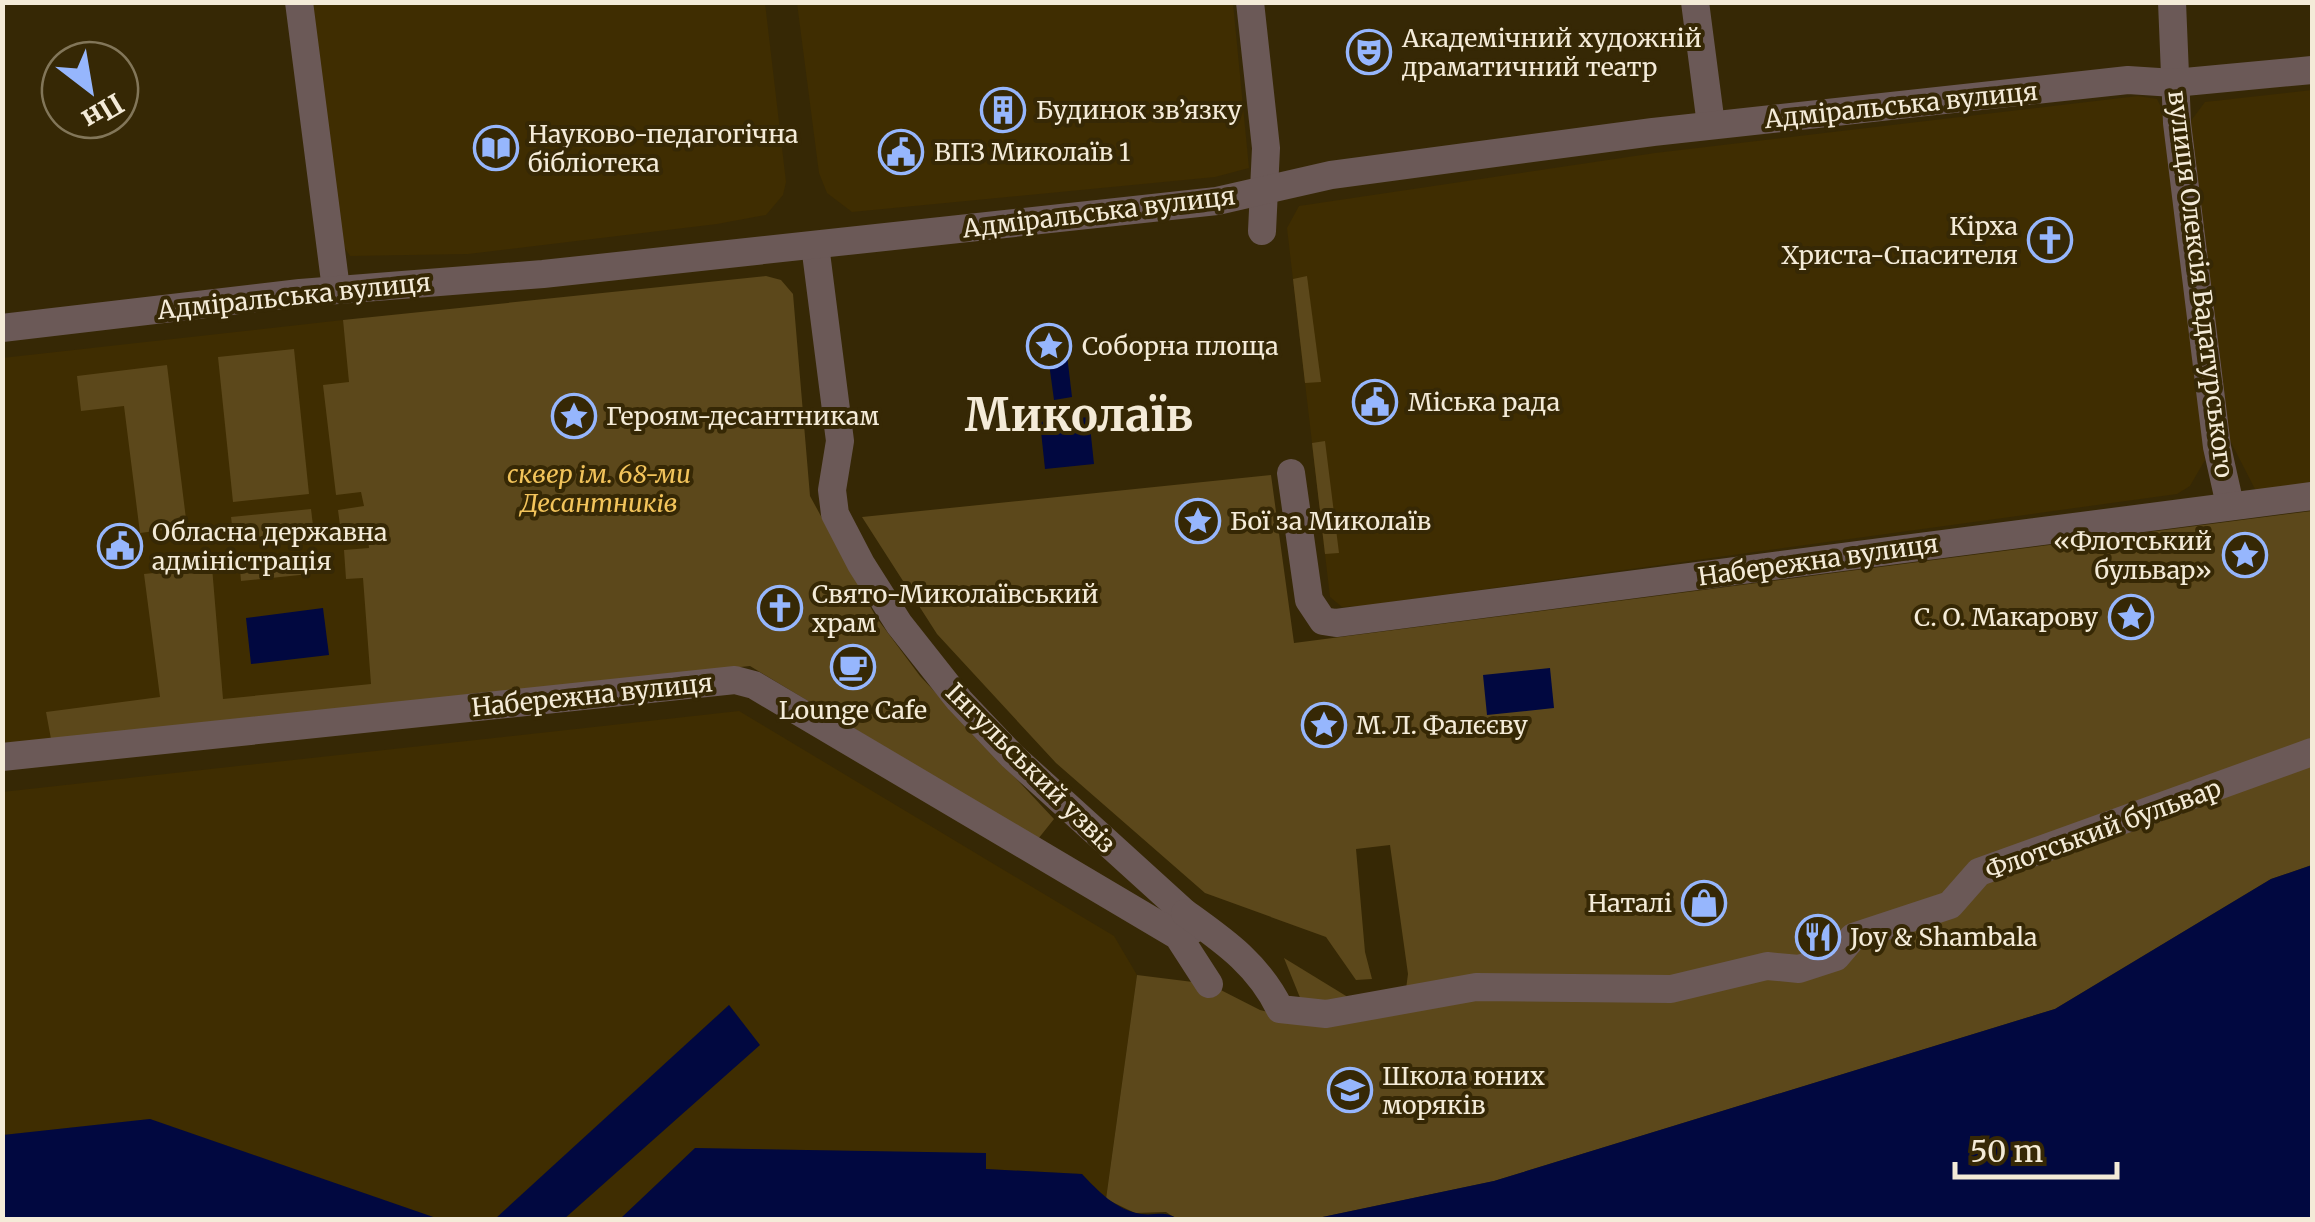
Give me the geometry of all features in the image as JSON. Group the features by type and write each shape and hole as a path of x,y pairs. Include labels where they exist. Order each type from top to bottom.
{"street":[{"path":"299,2 336,289"},
{"path":"1250,2 1266,148 1262,231"},
{"path":"1696,2 1712,125"},
{"name":"вулиця Олексія Вадатурського","path":"2172,2 2177,37 2174,84 2217,447 2230,505"},
{"name":"Адміральська вулиця","path":"2,328 336,289 544,274 1217,201 1331,175 1712,125 2128,80 2174,84 2312,70"},
{"name":"Інгульський узвіз","path":"814,245 840,441 832,490 835,514 861,564 930,666 1012,756 1184,913 1202,952 1209,984"},
{"name":"Набережна вулиця","path":"1291,473 1309,600 1323,621 1352,621 2312,496"},
{"name":"Набережна вулиця","path":"2,757 735,680 754,685 1178,936 1209,984"},
{"name":"Флотський бульвар","path":"1184,913 1242,954 1270,988 1280,1009 1304,1014 1326,1014 1476,987 1671,988 1767,966 1799,969 1836,957 1853,938 1950,905 1979,872 2312,752"}],"shaded area":[{"path":"312,3 765,3 786,182 783,195 766,215 717,224 468,254 350,256 344,247"},
{"path":"797,3 1233,3 1249,168 1215,177 852,212 827,193 819,173"},
{"path":"2312,90 2312,487 2257,493 2219,419 2190,122 2205,102"},
{"path":"2138,96 2157,99 2163,111 2205,460 2190,486 2177,494 1362,606 1342,607 1330,597 1287,228 1299,206 1655,153"},
{"path":"343,320 387,704 3,744 2,358"},
{"path":"1065,338 1072,397 1054,400 1046,341"},
{"path":"1089,417 1094,464 1045,469 1040,422"},
{"path":"323,608 329,655 251,664 246,618"},
{"path":"1550,668 1554,708 1487,715 1483,675"},
{"path":"739,711 1114,936 1137,975 1106,1199 1082,1174 985,1169 986,1154 696,1148 620,1219 564,1219 759,1045 729,1005 495,1219 439,1219 150,1119 3,1135 2,792"},
{"path":"2312,865 2312,1219 1313,1219 1494,1181 2055,1009 2271,879"},
{"path":"729,1005 760,1045 564,1219 495,1219"},
{"path":"150,1119 439,1219 3,1219 3,1135"},
{"path":"695,1148 986,1153 986,1169 1082,1174 1123,1208 1178,1219 620,1219"}],"green space":[{"name":"сквер ім. 68-ми Десантників","path":"766,276 781,280 793,294 810,496 876,617 920,676 1054,819 1038,839 750,666 51,739 46,712 160,697 144,574 212,567 223,699 371,684 363,578 346,579 344,550 369,548 367,531 341,533 338,510 364,506 361,492 336,495 323,385 349,382 343,320"},
{"path":"1307,276 1321,382 1305,383 1293,279"},
{"path":"294,349 309,494 233,502 218,357"},
{"path":"167,365 187,527 140,533 124,406 81,411 77,376"},
{"path":"1325,441 1339,553 1325,554 1312,443"},
{"path":"1271,475 1294,643 2312,511 2312,865 2271,879 2055,1009 1494,1181 1313,1219 1178,1220 1166,1212 1135,1213 1106,1199 1137,975 1209,984 1260,1010 1309,1022 1404,1004 1408,974 1390,845 1356,849 1365,952 1372,979 1356,980 1326,937 1205,893 1056,763 937,634 862,517"},
{"path":"311,509 314,534 234,542 231,517"},
{"path":"316,551 319,573 241,581 239,558"},
{"path":"1284,958 1351,999 1303,1005"}],"place":[{"name":"Академічний художній драматичний театр","path":"1369,52"},
{"name":"Будинок зв’язку","path":"1003,110"},
{"name":"Науково-педагогічна бібліотека","path":"496,148"},
{"name":"ВПЗ Миколаїв 1","path":"901,152"},
{"name":"Кірха Христа-Спасителя","path":"2050,240"},
{"name":"Соборна площа","path":"1049,346"},
{"name":"Міська рада","path":"1375,402"},
{"name":"Героям-десантникам","path":"574,416"},
{"name":"Бої за Миколаїв","path":"1198,521"},
{"name":"Обласна державна адміністрація","path":"120,546"},
{"name":"«Флотський бульвар»","path":"2245,555"},
{"name":"Свято-Миколаївський храм","path":"780,608"},
{"name":"С. О. Макарову","path":"2131,617"},
{"name":"Lounge Cafe","path":"853,667"},
{"name":"М. Л. Фалєєву","path":"1324,725"},
{"name":"Наталі","path":"1704,903"},
{"name":"Joy & Shambala","path":"1818,937"},
{"name":"Школа юних моряків","path":"1350,1090"}],"district":[{"name":"Миколаїв","path":"1079,415"}]}
